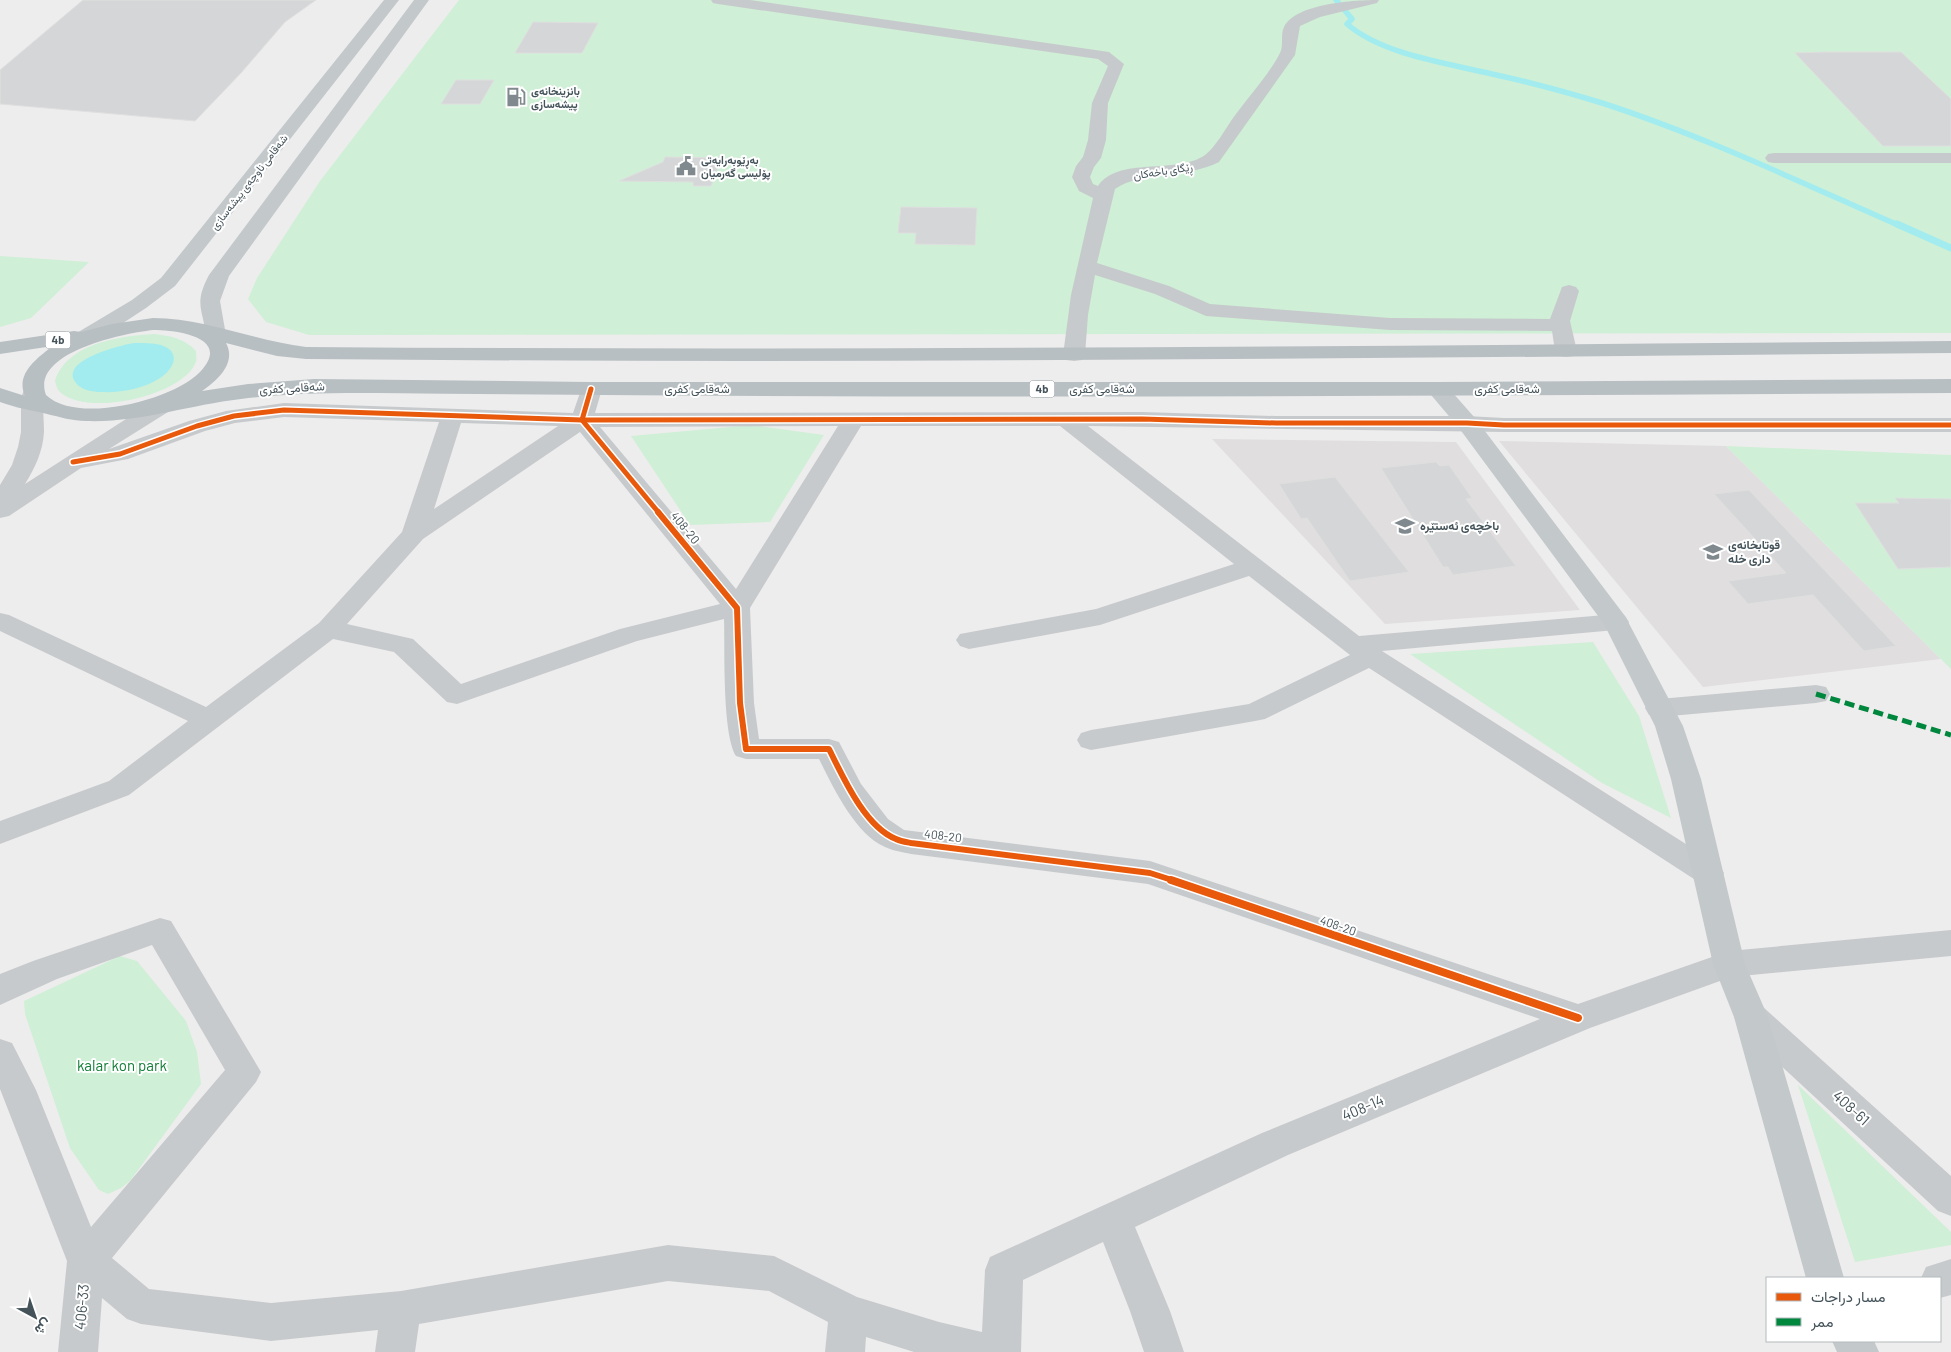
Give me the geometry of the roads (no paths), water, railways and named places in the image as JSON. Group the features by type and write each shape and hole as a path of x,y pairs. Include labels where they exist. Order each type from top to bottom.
{"highway":[{"path":"0,395 38,401 34,378 43,364 60,351 86,337 115,329 161,324 186,326 211,335 268,348 306,353 681,356 1951,348"},
{"path":"168,403 196,386 218,363 220,351 211,335"},
{"name":"4b","path":"0,348 86,337"},
{"name":"شەقامی کفری","path":"38,401 66,412 87,415 135,410 211,396 281,388 324,386 591,389 1437,389 1951,386"}],"main road":[{"name":"شەقامی ناوچەی پیشەسازی","path":"86,337 139,304 168,282 189,259 392,0"},
{"path":"211,335 210,294 219,275 422,0"},
{"path":"1437,389 1467,423 1616,622 1669,726 1686,779 1729,964 1751,1018 1824,1277"}],"street":[{"path":"718,0 1094,52 1108,57 1116,64 1115,69 1100,104 1100,122 1092,158 1085,166 1081,177 1086,187 1103,196"},
{"name":"ڕێگای باخەکان","path":"1074,354 1087,266 1107,186 1117,179 1192,168 1205,164 1214,158 1286,55 1291,44 1291,28 1294,23 1309,15 1372,0"},
{"path":"1774,158 1951,158"},
{"path":"1087,266 1162,290 1206,310 1390,324 1560,325"},
{"path":"1566,351 1560,321 1570,292"},
{"path":"0,833 119,788 328,629 414,534 582,420 591,389"},
{"path":"0,504 21,470 30,449 38,401"},
{"path":"0,511 168,403"},
{"path":"74,462 120,454 197,426 234,416 284,410 582,420 1065,419 1504,425 1951,425"},
{"path":"414,534 452,416"},
{"path":"328,629 403,645 457,695 629,636 737,608 854,419"},
{"path":"1065,419 1252,567 1362,651 1708,873"},
{"name":"408-20","path":"582,420 737,608 740,703 746,749 829,749 850,789 877,828 894,839 911,844 1150,873 1578,1018"},
{"path":"969,640 1100,617 1252,567"},
{"path":"0,621 209,720"},
{"path":"1091,740 1255,712 1362,651 1616,622"},
{"path":"1659,708 1816,694"},
{"path":"0,992 11,984 45,970 160,930 244,1072 86,1261"},
{"name":"408-14","path":"1001,1352 1004,1270 1275,1144 1578,1018 1729,964 1951,943"},
{"name":"408-61","path":"1751,1018 1951,1199"},
{"path":"0,1053 9,1086 86,1261 141,1306 271,1322 401,1310 668,1263 774,1274 849,1313 940,1341 985,1352"},
{"path":"1113,1220 1150,1311 1164,1352"},
{"name":"406-33","path":"78,1352 86,1261"},
{"path":"395,1352 401,1310"},
{"path":"844,1352 849,1313"}],"water":[{"path":"134,343 155,344 168,348 174,356 174,361 169,370 153,382 139,388 124,391 91,391 84,389 76,383 73,375 76,367 83,361 106,350"}],"waterway":[{"path":"1336,0 1352,19 1347,24 1362,35 1397,51 1436,62 1520,80 1602,103 1640,116 1752,161 1900,226"},
{"path":"1897,224 1951,248"}],"place":[{"name":"بانزینخانەی پیشەسازی","path":"516,97"},
{"name":"بەڕێوبەرایەتی پۆلیسی گەرمیان","path":"686,166"},
{"name":"باخچەی ئەستێرە","path":"1405,526"},
{"name":"قوتابخانەی داری خلە","path":"1713,552"}],"park label":[{"name":"kalar kon park","path":"122,1066"}]}
